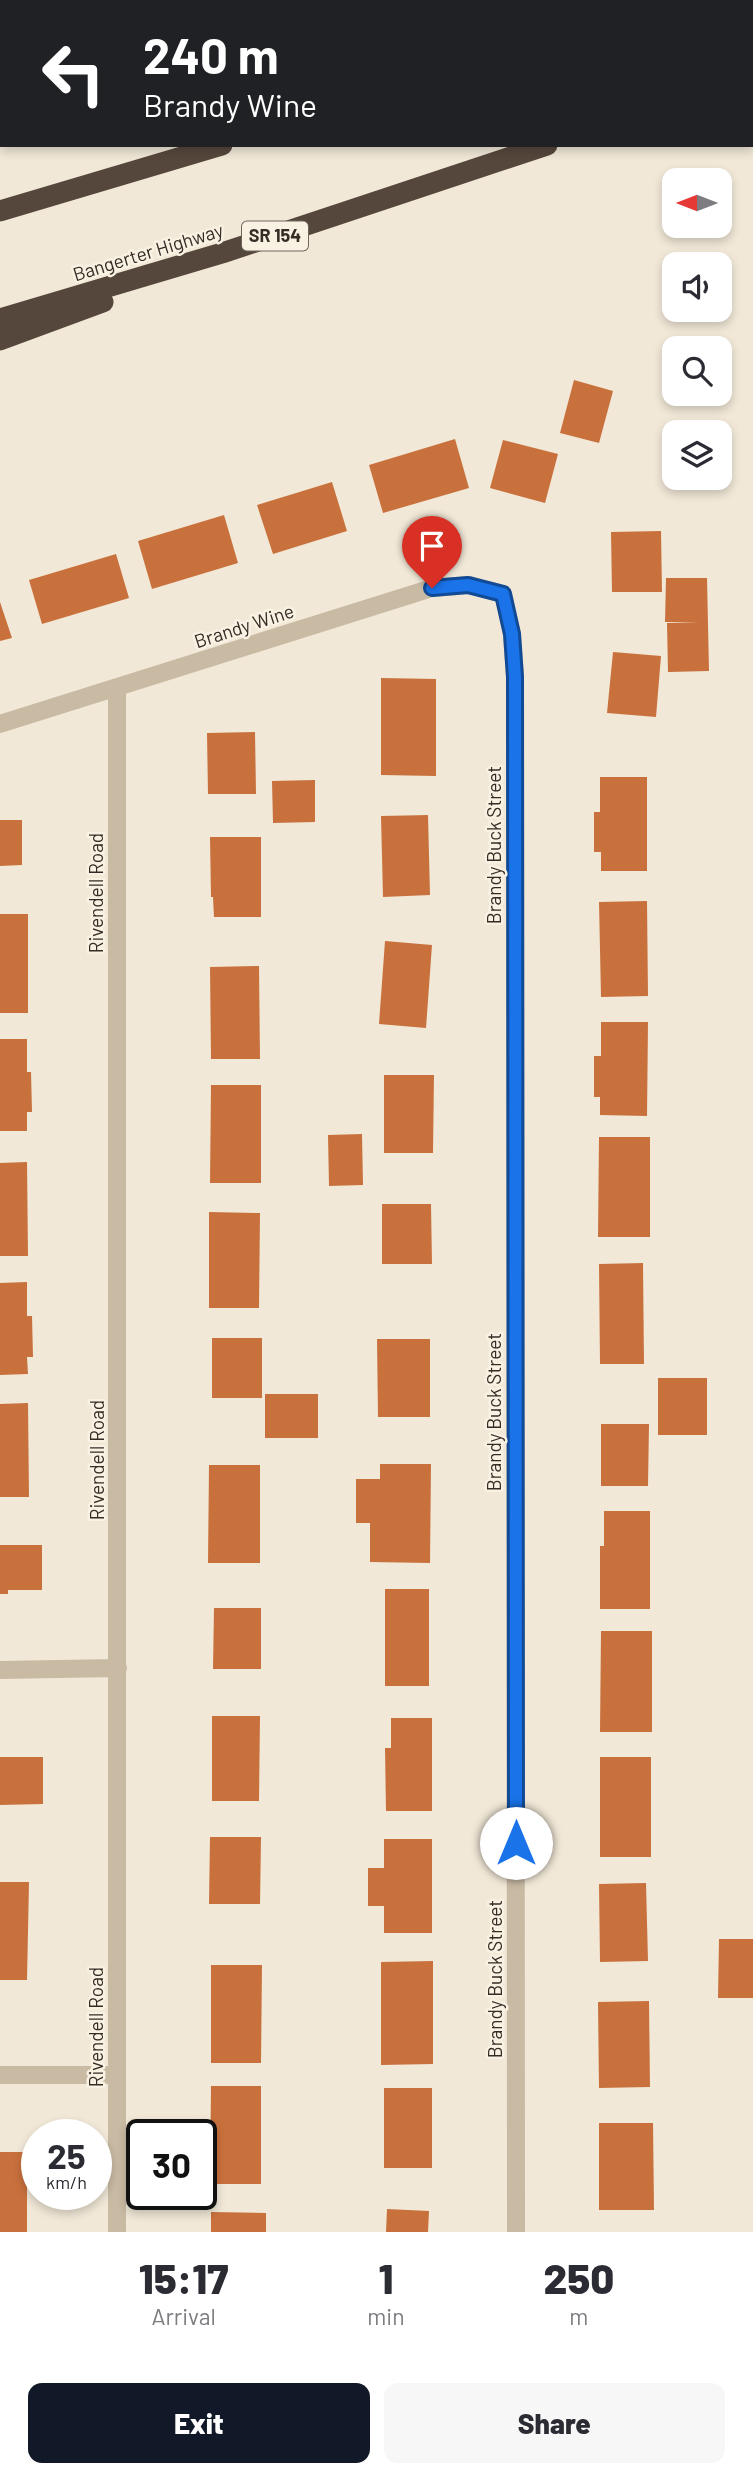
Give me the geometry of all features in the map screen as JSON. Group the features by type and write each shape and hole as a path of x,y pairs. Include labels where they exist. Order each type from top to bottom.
{"highway":[{"path":"0,211 216,147"},
{"name":"Bangerter Highway","path":"0,319 222,253 541,147"},
{"path":"0,205 189,156"},
{"path":"0,340 62,319 222,253"}],"street":[{"name":"Brandy Wine","path":"0,724 432,588 468,585 503,594"},
{"name":"Brandy Buck Street","path":"503,594 512,634 515,677 516,2232"},
{"name":"Rivendell Road","path":"117,688 117,2232"},
{"path":"0,1670 118,1668"},
{"path":"0,2075 117,2075"}],"building":[{"path":"574,380 613,391 599,443 560,433"},
{"path":"455,439 469,488 383,513 369,465"},
{"path":"503,440 558,454 545,503 490,488"},
{"path":"332,482 347,531 273,554 257,505"},
{"path":"224,515 238,563 152,589 138,541"},
{"path":"661,531 662,592 612,592 611,532"},
{"path":"116,554 129,598 42,624 29,580"},
{"path":"666,578 707,578 709,671 668,672 667,623 699,622 665,622"},
{"path":"0,602 12,638 0,641"},
{"path":"613,652 661,656 656,717 607,713"},
{"path":"381,678 436,679 436,776 381,775"},
{"path":"255,732 256,794 208,794 207,733"},
{"path":"600,777 647,777 647,871 601,871 601,852 594,852 594,812 600,812"},
{"path":"315,780 315,822 273,823 272,781"},
{"path":"428,815 430,895 383,897 381,816"},
{"path":"0,820 22,820 22,865 0,866"},
{"path":"210,837 261,837 261,917 214,917"},
{"path":"647,901 648,996 601,997 599,902"},
{"path":"0,914 28,914 28,1013 0,1013"},
{"path":"385,941 432,945 426,1028 379,1024"},
{"path":"259,966 260,1059 211,1059 210,967"},
{"path":"601,1022 648,1022 647,1116 600,1115 600,1097 594,1097 594,1056 601,1056"},
{"path":"0,1039 27,1039 27,1072 31,1072 32,1112 27,1112 27,1131 0,1131"},
{"path":"384,1075 434,1075 433,1153 384,1153"},
{"path":"211,1085 261,1085 261,1183 210,1183"},
{"path":"362,1134 363,1185 329,1186 328,1135"},
{"path":"599,1137 650,1137 650,1237 598,1237"},
{"path":"27,1162 28,1256 0,1256 0,1163"},
{"path":"382,1204 431,1204 432,1264 382,1264"},
{"path":"209,1212 260,1213 259,1308 209,1308"},
{"path":"643,1263 644,1364 600,1364 599,1264"},
{"path":"27,1282 27,1316 32,1316 33,1357 27,1357 28,1374 0,1375 0,1283"},
{"path":"212,1338 262,1338 262,1398 212,1398"},
{"path":"377,1339 430,1339 430,1417 378,1417"},
{"path":"658,1378 707,1378 707,1435 658,1435"},
{"path":"265,1394 318,1394 318,1438 265,1438"},
{"path":"28,1403 29,1497 0,1497 0,1404"},
{"path":"601,1424 649,1424 648,1486 601,1486"},
{"path":"380,1464 431,1464 430,1563 370,1562 370,1523 356,1523 356,1479 380,1479"},
{"path":"209,1465 260,1465 260,1563 208,1563"},
{"path":"604,1511 650,1511 650,1609 600,1609 600,1546 604,1546"},
{"path":"0,1545 42,1545 42,1590 8,1590 8,1594 0,1594"},
{"path":"385,1589 429,1589 429,1686 385,1686"},
{"path":"214,1608 261,1608 261,1669 213,1669"},
{"path":"601,1631 652,1631 652,1732 600,1732"},
{"path":"212,1716 260,1716 259,1801 212,1801"},
{"path":"391,1718 432,1718 432,1811 386,1811 385,1748 391,1748"},
{"path":"0,1757 43,1757 43,1804 0,1805"},
{"path":"600,1757 651,1757 651,1857 600,1857"},
{"path":"210,1837 261,1837 260,1904 209,1904"},
{"path":"384,1839 432,1839 432,1933 384,1933 384,1906 368,1906 368,1868 384,1868"},
{"path":"0,1882 29,1882 27,1980 0,1980"},
{"path":"646,1883 648,1961 600,1962 599,1884"},
{"path":"719,1939 753,1939 753,1998 718,1998"},
{"path":"433,1961 433,2064 381,2065 381,1962"},
{"path":"211,1965 262,1965 261,2063 211,2063"},
{"path":"649,2001 650,2087 599,2088 598,2002"},
{"path":"211,2086 261,2086 261,2184 217,2184 217,2119 211,2119"},
{"path":"384,2088 432,2088 432,2168 384,2168"},
{"path":"599,2123 653,2123 654,2210 599,2210"},
{"path":"0,2152 21,2152 21,2210 27,2210 27,2232 0,2232"},
{"path":"387,2209 429,2211 428,2232 386,2232"},
{"path":"211,2212 266,2213 266,2232 211,2232"}],"route":[{"path":"432,588 468,585 503,594 512,634 515,677 516,1843"}]}
